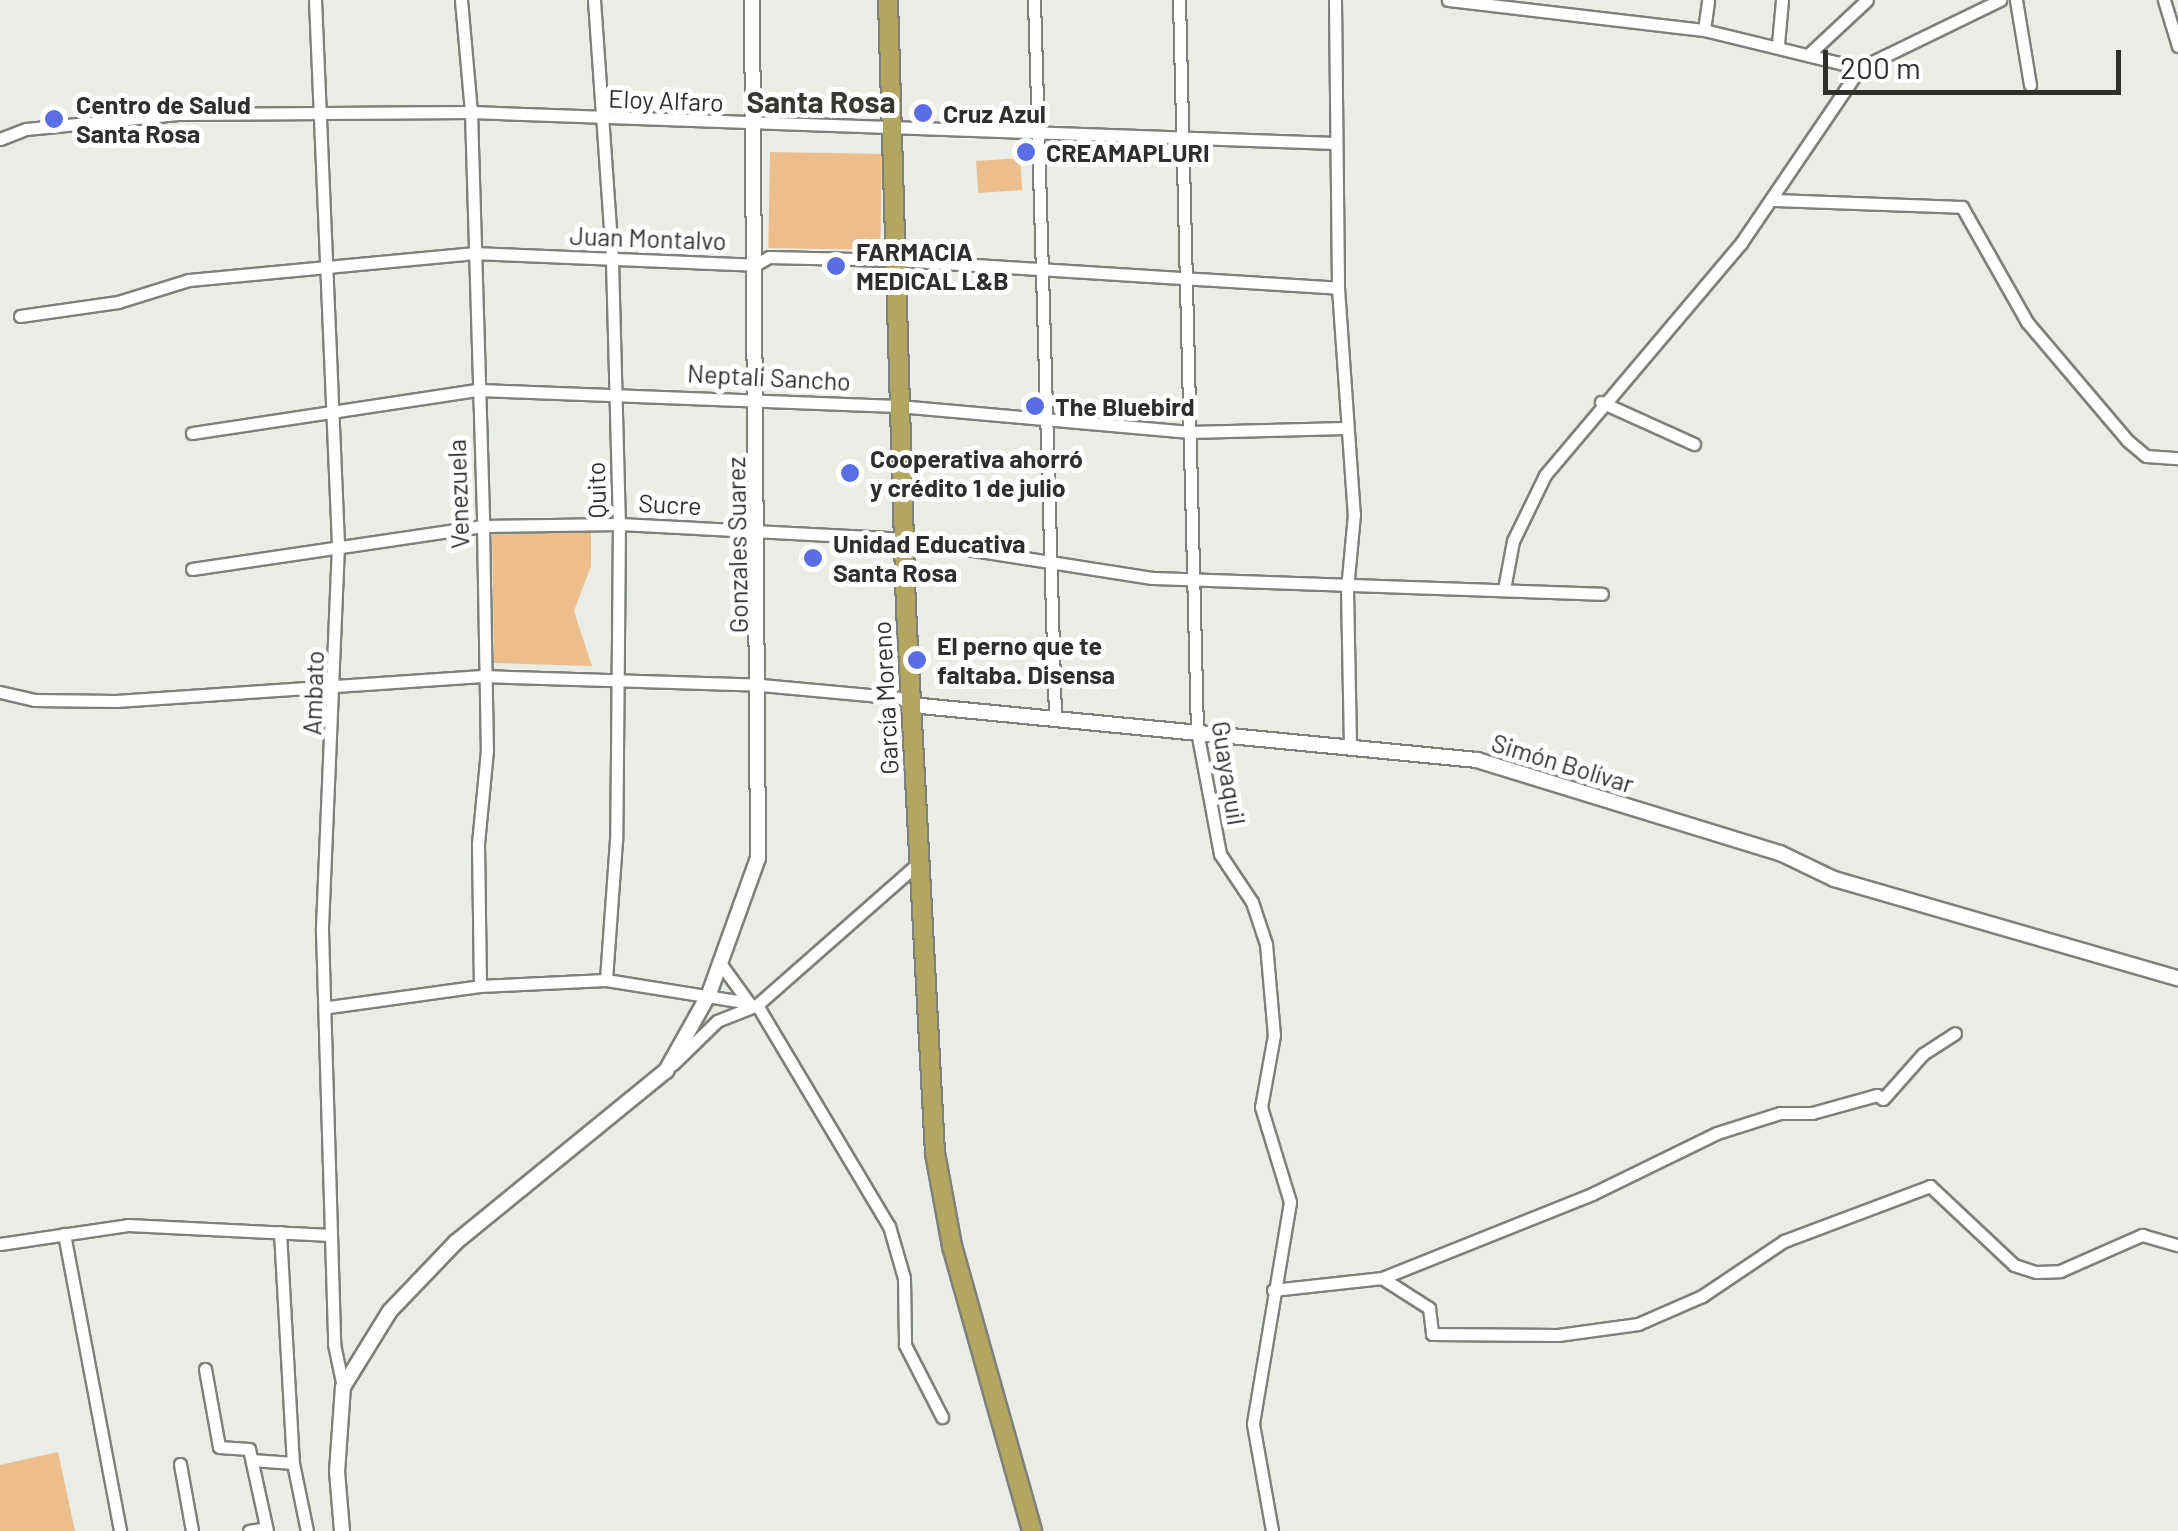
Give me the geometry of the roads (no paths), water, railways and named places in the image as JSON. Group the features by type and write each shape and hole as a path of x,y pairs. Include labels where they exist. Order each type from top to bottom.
{"highway":[{"name":"García Moreno","path":"888,0 910,705 935,1153 952,1246 1032,1531"}],"street":[{"name":"Ambato","path":"316,0 318,114 330,262 338,546 337,690 322,931 329,1007 334,1344 343,1387"},
{"name":"Venezuela","path":"460,0 471,112 483,526 482,676 487,750 478,844 480,986"},
{"name":"Quito","path":"594,0 599,120 612,260 620,524 620,678 606,980"},
{"name":"Gonzales Suarez","path":"666,1071 709,994 758,858 761,685 752,0"},
{"path":"1034,0 1034,134 1045,272 1055,718"},
{"name":"Guayaquil","path":"1179,0 1190,432 1198,579 1197,731 1220,854 1252,902 1266,944 1274,1035 1261,1107 1290,1202 1253,1424 1272,1531"},
{"path":"1335,0 1338,288 1354,514 1347,589 1350,746"},
{"path":"1448,0 1704,30 1778,44 1860,68"},
{"path":"1704,30 1708,0"},
{"path":"1778,44 1782,0"},
{"path":"1809,54 1866,0"},
{"path":"1504,589 1527,506 1601,402 1772,200 1860,68 2000,0"},
{"path":"2016,0 2030,85"},
{"path":"2164,0 2178,46"},
{"name":"Eloy Alfaro","path":"0,140 26,129 180,114 471,112 893,132 1334,143"},
{"path":"1772,200 1962,207 2027,322 2128,440 2146,456 2178,458"},
{"name":"Juan Montalvo","path":"20,316 118,302 189,280 330,262 474,253 755,264 769,257 896,260 1338,288"},
{"name":"Neptali Sancho","path":"192,433 335,408 478,390 615,392 898,406 1190,432 1345,428"},
{"path":"1601,402 1694,444"},
{"name":"Sucre","path":"192,569 483,526 620,524 904,539 1052,566 1198,579 1347,589 1504,589 1602,594"},
{"path":"0,692 34,700 116,701 337,690 482,676 761,685 900,698 910,705"},
{"name":"Simón Bolívar","path":"910,705 1477,760 1780,853 1834,878 2178,978"},
{"path":"342,1531 337,1472 343,1387 390,1311 456,1242 666,1071 717,1021 753,1004 920,861"},
{"path":"720,963 753,1004 889,1226 904,1278 906,1345 942,1417"},
{"path":"329,1007 480,986 606,980 753,1004"},
{"path":"1273,1290 1382,1278 1592,1194 1718,1132 1780,1113 1812,1113 1877,1094 1883,1099 1923,1054 1956,1032"},
{"path":"1382,1278 1429,1308 1432,1334 1558,1335 1638,1324 1702,1296 1784,1241 1930,1186 2014,1264 2036,1272 2060,1271 2142,1236 2178,1245"},
{"path":"0,1244 128,1225 331,1235"},
{"path":"280,1232 292,1463 307,1531"},
{"path":"64,1234 120,1531"},
{"path":"206,1369 219,1447 250,1450 266,1530 250,1531"},
{"path":"252,1460 292,1463"},
{"path":"180,1464 192,1531"}],"place":[{"name":"Cruz Azul","path":"923,113"},
{"name":"Centro de Salud Santa Rosa","path":"54,119"},
{"name":"CREAMAPLURI","path":"1026,152"},
{"name":"FARMACIA MEDICAL L&B","path":"836,266"},
{"name":"The Bluebird","path":"1035,406"},
{"name":"Cooperativa ahorró y crédito 1 de julio","path":"850,473"},
{"name":"Unidad Educativa Santa Rosa","path":"813,558"},
{"name":"El perno que te faltaba. Disensa","path":"917,660"}],"district":[{"name":"Santa Rosa","path":"821,101"}]}
